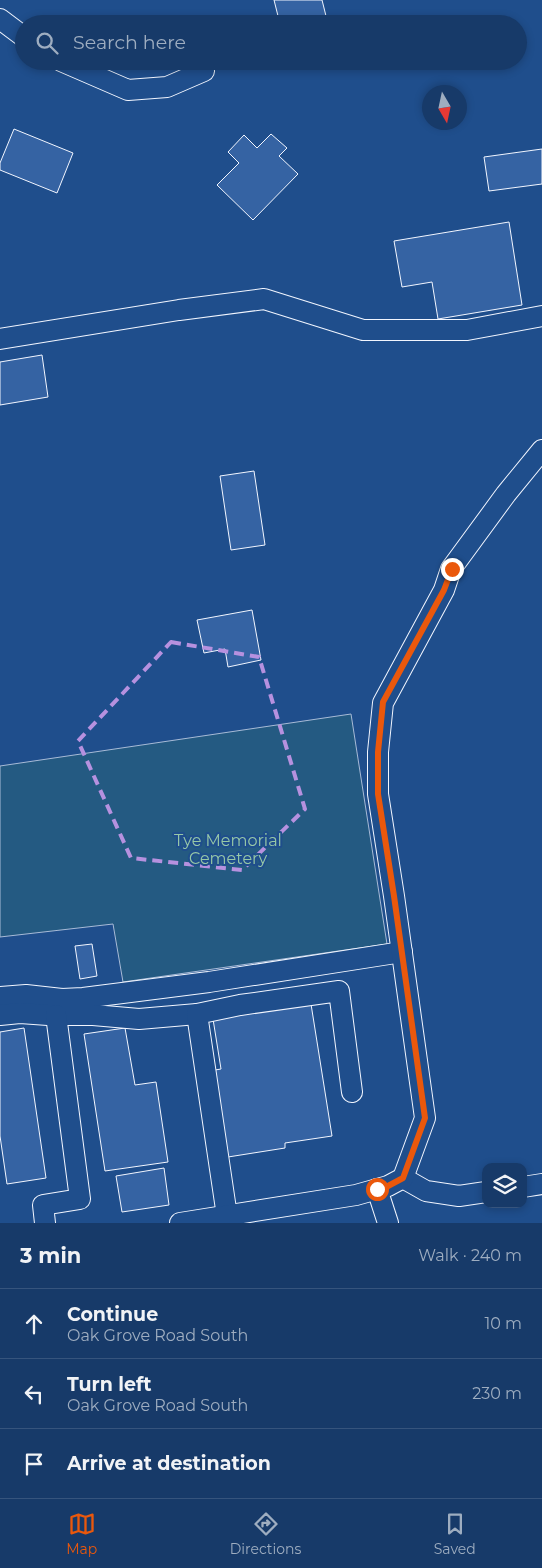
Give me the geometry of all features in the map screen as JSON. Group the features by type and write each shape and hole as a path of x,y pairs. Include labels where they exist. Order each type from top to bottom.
{"street":[{"path":"0,19 15,30"},
{"path":"81,70 128,90 167,88 204,71"},
{"path":"0,339 179,310 264,299 364,330 467,330 542,316"},
{"path":"180,1223 356,1195 388,1186 403,1178 425,1118 378,794 378,752 383,702 444,590 452,569 506,494 542,450"},
{"path":"0,997 26,995 62,999 83,998 209,982 402,952"},
{"path":"0,1015 20,1013 93,1015 139,1020 197,1014 240,1005 339,991 352,1092"},
{"path":"197,1014 227,1216"},
{"path":"45,1223 42,1206 80,1200 56,1015"},
{"path":"403,1178 426,1192 460,1196 482,1193"},
{"path":"527,1186 542,1184"},
{"path":"377,1189 388,1223"}],"highlighted area":[{"path":"171,642 259,657 305,809 242,870 131,858 78,741"}],"green space":[{"name":"Tye Memorial Cemetery","path":"351,714 387,944 123,982 113,924 0,937 0,766"}],"building":[{"path":"274,0 322,0 326,15 278,15"},
{"path":"14,129 73,153 57,193 0,170 0,163"},
{"path":"271,134 287,148 279,156 298,174 253,220 217,185 239,163 228,152 244,135 257,148"},
{"path":"542,149 542,184 489,191 484,157"},
{"path":"509,222 522,305 438,319 432,282 402,287 394,241"},
{"path":"42,355 48,397 0,405 0,362"},
{"path":"254,471 265,545 231,550 220,476"},
{"path":"252,610 261,660 228,667 225,649 204,653 197,620"},
{"path":"92,944 97,976 80,979 75,946"},
{"path":"311,1004 332,1136 285,1143 285,1148 228,1157 215,1070 221,1069 213,1019"},
{"path":"24,1028 46,1178 7,1184 0,1136 0,1032"},
{"path":"125,1028 135,1085 156,1082 168,1162 105,1171 84,1034"},
{"path":"164,1168 169,1205 122,1212 116,1176"}],"route":[{"path":"377,1189 388,1186 403,1178 425,1118 378,794 380,723 383,702 444,590 452,569"}]}
